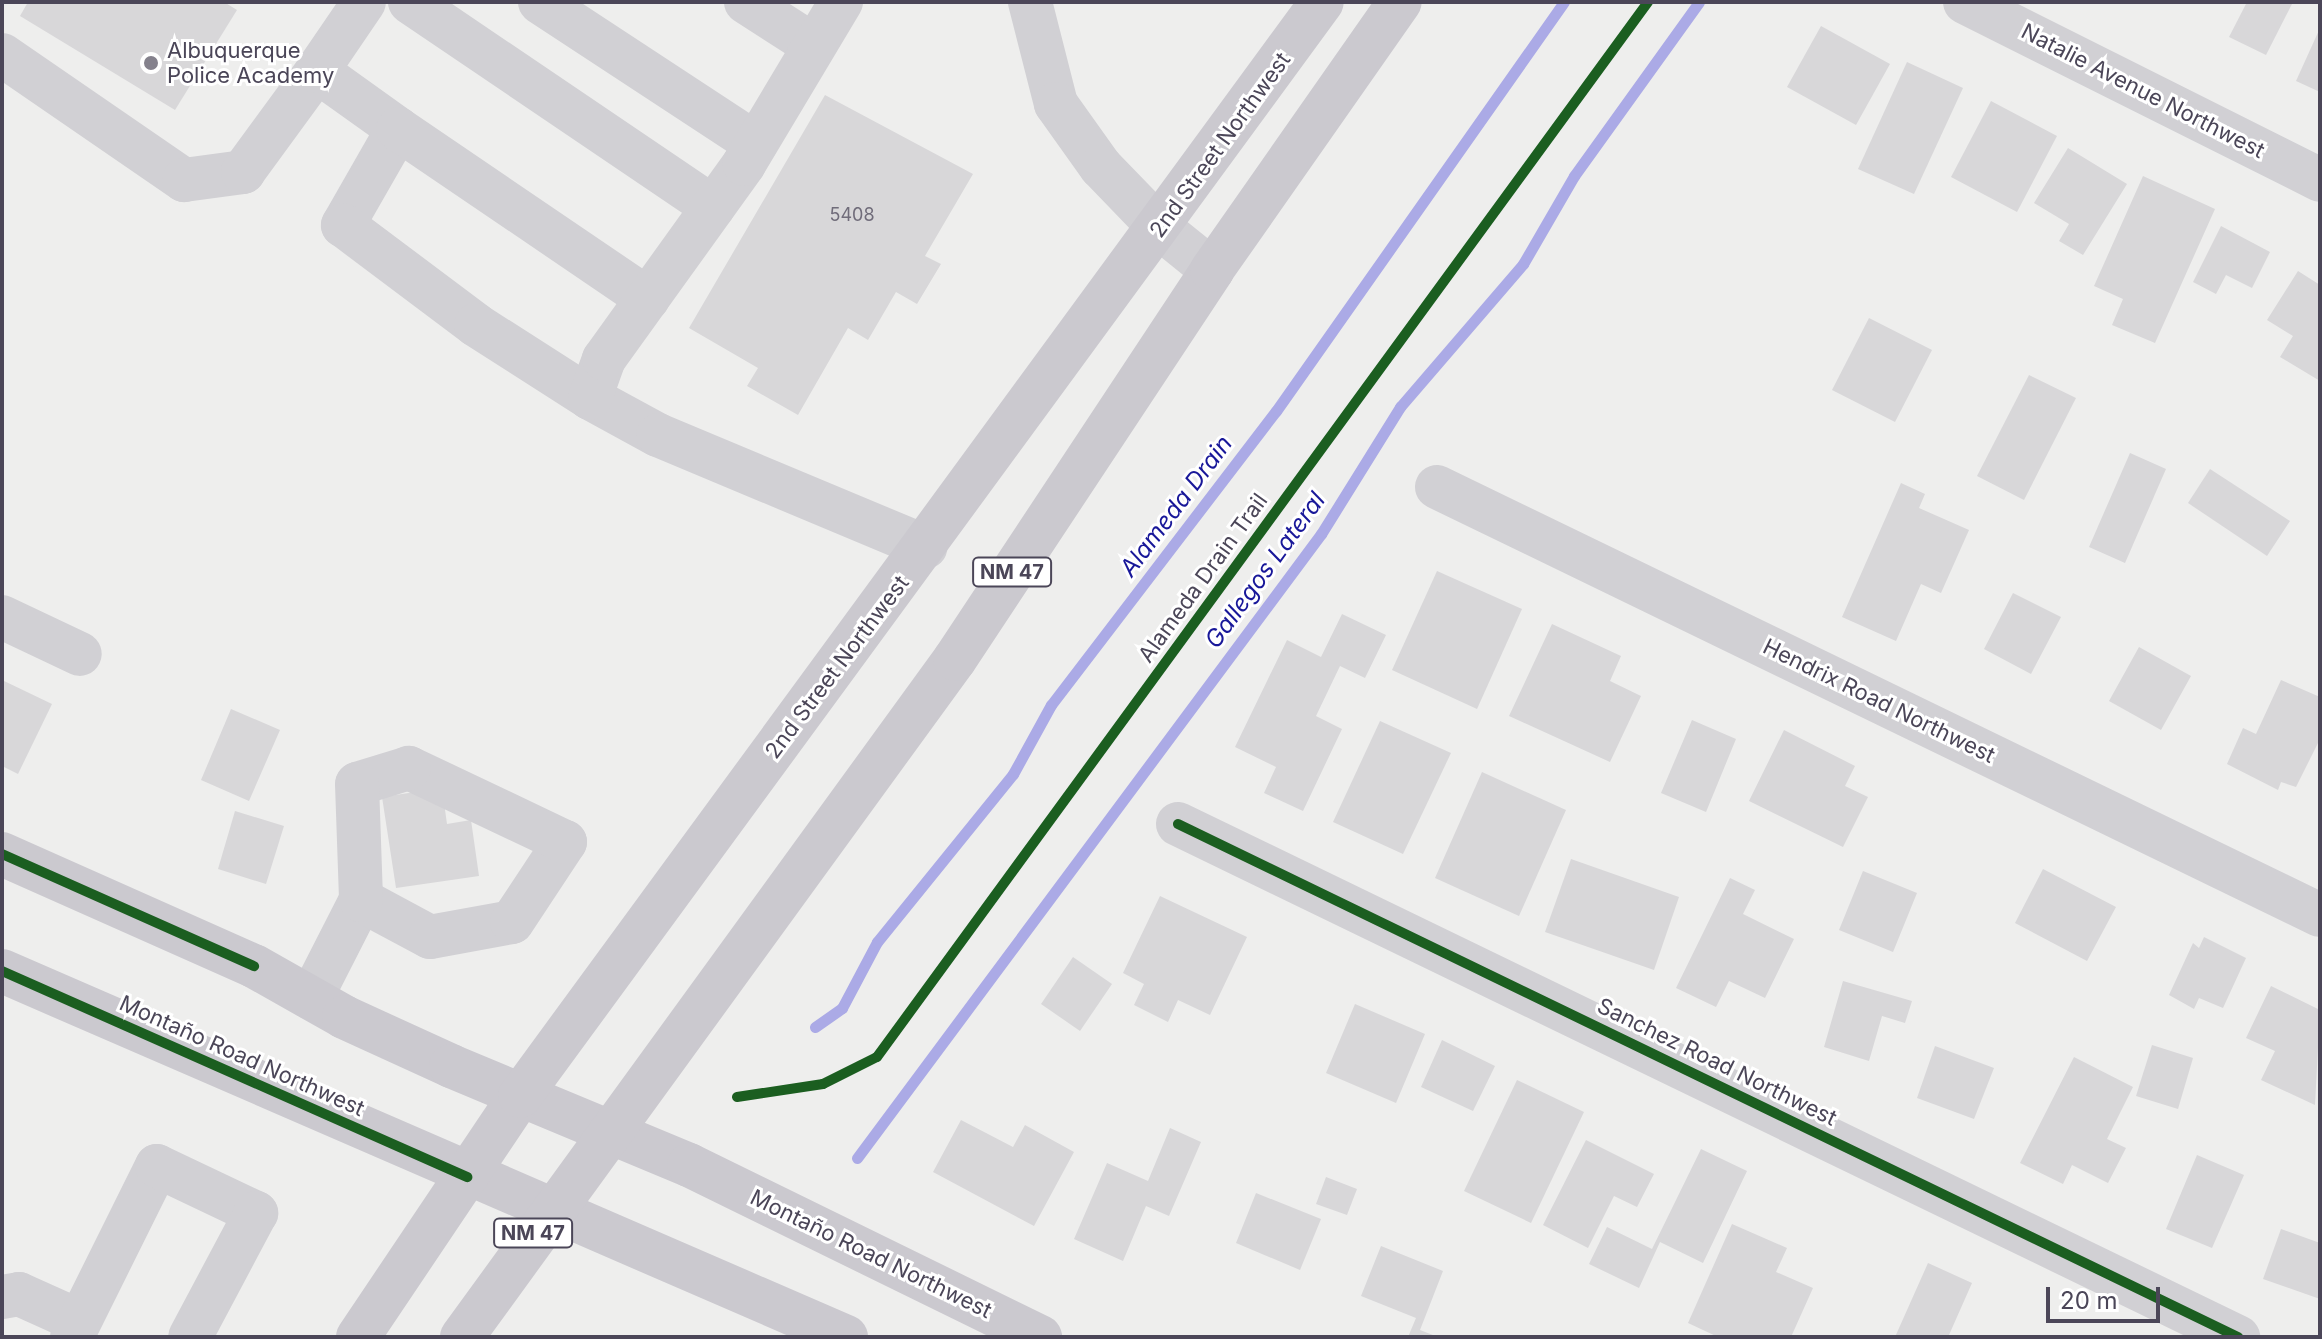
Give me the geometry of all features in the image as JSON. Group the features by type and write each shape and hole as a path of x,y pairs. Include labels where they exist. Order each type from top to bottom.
{"main road":[{"name":"NM 47","path":"462,1337 607,1131 955,659 1212,270 1400,2"},
{"name":"2nd Street Northwest","path":"358,1337 520,1096 1160,228 1314,5"},
{"name":"Montaño Road Northwest","path":"2,854 254,966 311,998 520,1096 607,1131 1040,1337"},
{"name":"Montaño Road Northwest","path":"2,971 467,1177 551,1209 844,1337"}],"street":[{"path":"2,55 184,180 243,172 364,2"},
{"path":"410,2 713,207"},
{"path":"540,2 756,144"},
{"path":"746,2 813,45"},
{"path":"590,398 604,359 756,144 841,2"},
{"path":"1030,2 1056,104 1101,167 1160,228 1212,270"},
{"name":"Natalie Avenue Northwest","path":"1965,2 2320,180"},
{"path":"317,71 648,299"},
{"path":"398,129 343,225 476,325 590,398 658,435 926,547"},
{"name":"Hendrix Road Northwest","path":"1437,487 2320,915"},
{"path":"2,617 80,654"},
{"path":"311,998 361,900 357,784 409,768 565,842 512,922 430,937 361,900"},
{"name":"Sanchez Road Northwest","path":"1178,824 2238,1337"},
{"path":"2,1297 19,1294 75,1329 157,1166 256,1213 190,1337"}],"building":[{"name":"Albuquerque Police Academy","path":"28,2 224,2 237,10 175,110 20,16"},
{"path":"2247,2 2293,2 2266,55 2229,37"},
{"path":"1821,26 1890,64 1856,125 1787,87"},
{"path":"2320,28 2320,92 2296,81"},
{"path":"1907,62 1963,88 1914,194 1858,169"},
{"path":"825,95 973,174 925,256 941,264 917,304 896,292 868,340 848,328 798,415 747,386 758,368 689,328"},
{"path":"1991,101 2057,136 2017,212 1951,177"},
{"path":"2068,148 2127,184 2083,255 2059,241 2069,224 2034,203"},
{"path":"2143,176 2215,209 2155,343 2112,325 2123,299 2094,286"},
{"path":"2221,226 2270,252 2252,288 2226,275 2216,294 2193,282"},
{"path":"2298,271 2320,285 2320,381 2280,357 2293,336 2267,320"},
{"path":"1869,318 1932,350 1895,422 1832,390"},
{"path":"2029,375 2076,398 2024,500 1977,476"},
{"path":"2130,453 2166,469 2125,563 2089,547"},
{"path":"2210,469 2290,521 2267,556 2188,503"},
{"path":"1901,483 1925,494 1919,508 1969,530 1941,593 1921,584 1896,641 1842,617"},
{"path":"1437,571 1522,609 1477,709 1392,670"},
{"path":"2013,593 2061,617 2031,674 1984,649"},
{"path":"1342,614 1386,635 1365,678 1340,666 1316,716 1342,729 1303,811 1264,793 1276,767 1235,747 1287,640 1321,657"},
{"path":"1552,624 1621,656 1610,681 1641,696 1610,762 1509,716"},
{"path":"2139,647 2191,676 2161,730 2109,701"},
{"path":"2,680 52,704 18,774 2,766"},
{"path":"2281,680 2320,697 2320,739 2296,787 2281,782 2278,790 2227,764 2243,728 2256,734"},
{"path":"231,709 280,730 249,801 201,780"},
{"path":"1692,720 1736,739 1706,812 1661,793"},
{"path":"1380,721 1451,753 1403,854 1333,822"},
{"path":"1784,730 1855,766 1845,786 1868,797 1843,847 1749,801"},
{"path":"1482,772 1566,810 1519,916 1435,878"},
{"path":"442,788 447,824 471,820 479,876 396,888 382,797"},
{"path":"235,811 284,826 266,884 218,869"},
{"path":"1571,859 1679,897 1654,970 1545,932"},
{"path":"2043,869 2116,907 2087,961 2015,923"},
{"path":"1863,871 1917,893 1893,952 1839,930"},
{"path":"1730,878 1755,890 1743,914 1794,939 1765,998 1729,981 1716,1007 1676,988"},
{"path":"1160,896 1247,937 1210,1015 1178,1000 1168,1022 1134,1005 1144,984 1123,973"},
{"path":"2204,937 2246,958 2223,1008 2199,998 2194,1009 2169,995 2193,943 2199,948"},
{"path":"1073,957 1112,984 1080,1031 1041,1004"},
{"path":"1843,981 1912,1001 1905,1023 1882,1016 1869,1061 1824,1047"},
{"path":"2271,986 2320,1010 2315,1105 2261,1080 2275,1051 2246,1038"},
{"path":"1355,1004 1425,1034 1396,1103 1326,1073"},
{"path":"1442,1040 1495,1066 1473,1111 1421,1087"},
{"path":"2152,1045 2193,1058 2178,1109 2136,1096"},
{"path":"1935,1046 1994,1068 1974,1119 1917,1098"},
{"path":"2074,1057 2133,1087 2107,1139 2126,1148 2108,1183 2072,1165 2063,1184 2020,1163"},
{"path":"1517,1080 1584,1112 1531,1223 1464,1191"},
{"path":"961,1120 1013,1147 1025,1125 1074,1152 1034,1226 933,1172"},
{"path":"1170,1128 1201,1142 1169,1216 1146,1206 1123,1261 1074,1239 1107,1163 1148,1181"},
{"path":"1586,1140 1654,1174 1637,1207 1614,1196 1588,1248 1543,1225"},
{"path":"1701,1149 1747,1171 1703,1263 1660,1242 1639,1288 1589,1264 1607,1227 1652,1249"},
{"path":"2197,1155 2244,1175 2212,1248 2166,1229"},
{"path":"1326,1177 1357,1189 1347,1215 1316,1204"},
{"path":"1256,1193 1321,1219 1300,1270 1236,1243"},
{"path":"1732,1224 1787,1248 1776,1272 1813,1288 1791,1337 1718,1337 1688,1323"},
{"path":"2281,1229 2320,1243 2320,1299 2263,1279"},
{"path":"1381,1246 1443,1271 1420,1330 1438,1337 1408,1337 1416,1318 1361,1296"},
{"path":"1928,1263 1972,1283 1949,1335 1954,1337 1895,1337"}],"waterway":[{"name":"Alameda Drain","path":"815,1027 842,1008 877,942 1013,774 1051,705 1276,411 1564,2"},
{"name":"Gallegos Lateral","path":"857,1158 1321,534 1400,407 1523,264 1574,176 1699,2"}],"cycle path":[{"name":"Alameda Drain Trail","path":"737,1097 823,1084 877,1057 1648,2"},
{"path":"1178,824 2238,1337"},
{"path":"2,854 254,966"},
{"path":"2,971 467,1177"}],"place":[{"name":"Albuquerque Police Academy","path":"151,63"}]}
